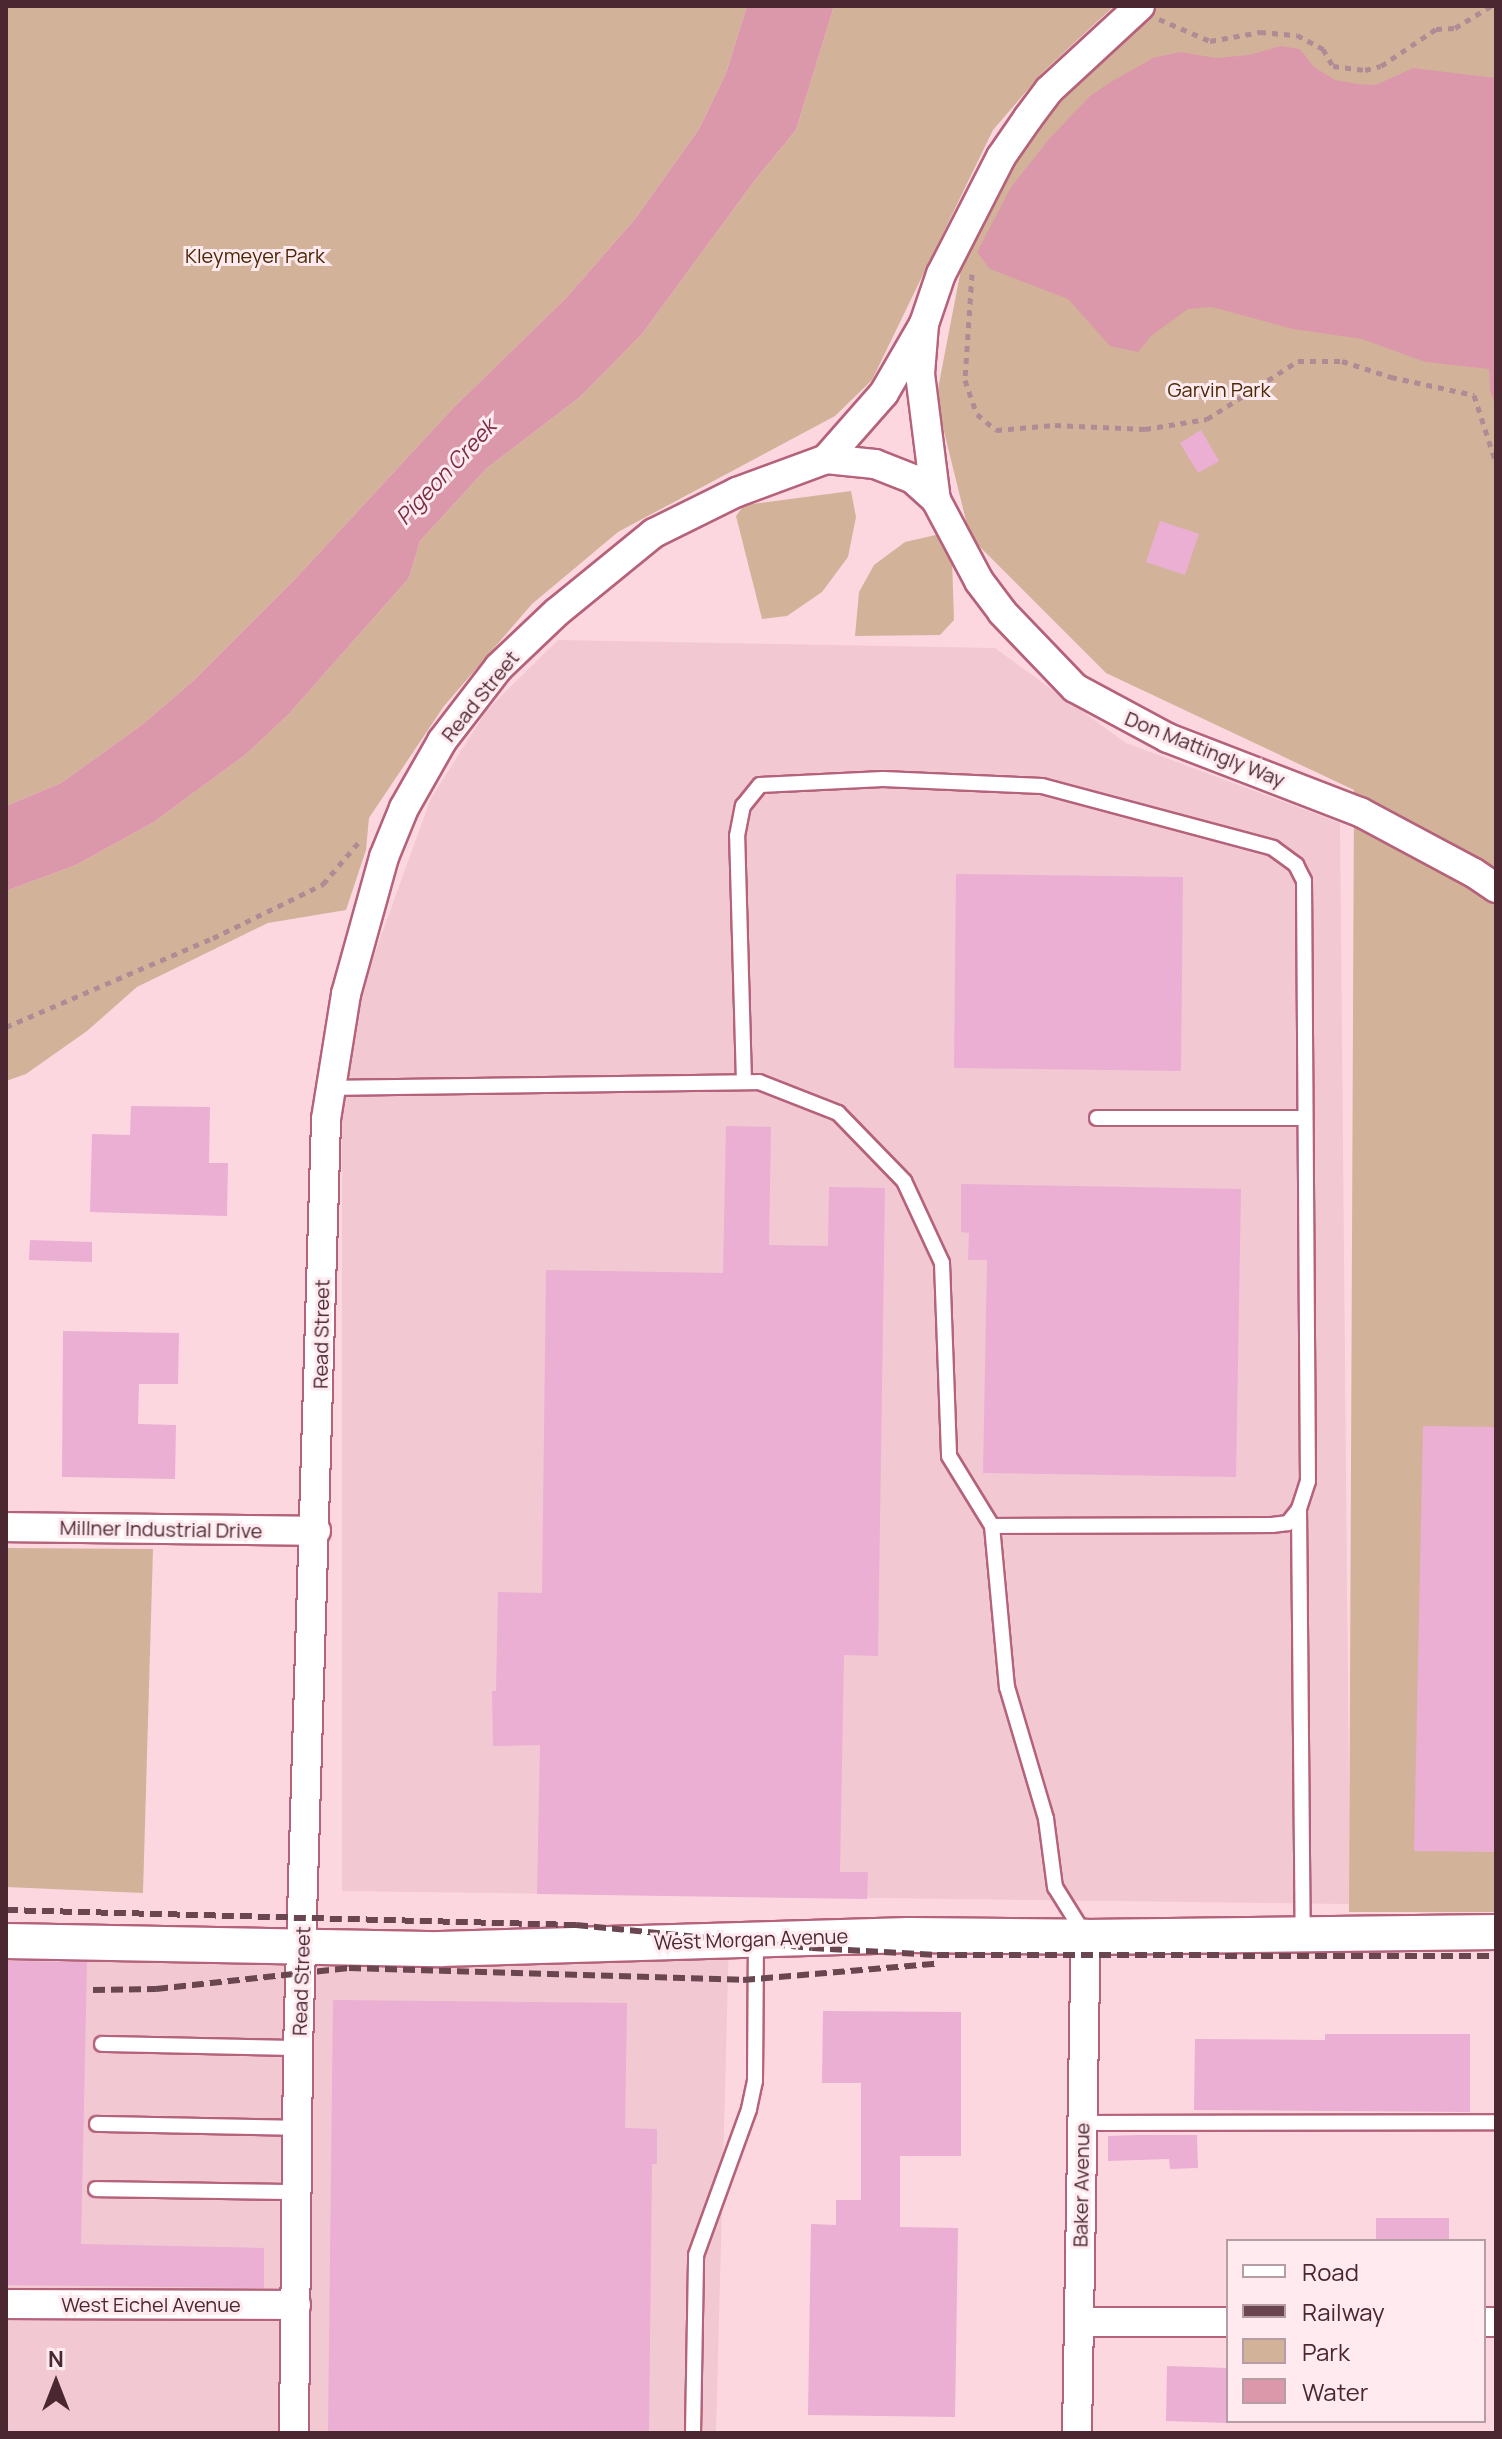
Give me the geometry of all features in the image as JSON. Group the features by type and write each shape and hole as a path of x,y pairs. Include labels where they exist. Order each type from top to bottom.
{"street":[{"name":"Don Mattingly Way","path":"1147,10 1049,90 1001,157 952,249 924,324 920,374 936,500 972,570 1002,612 1075,688 1168,738 1360,812 1496,888"},
{"name":"Read Street","path":"826,459 884,393 924,324"},
{"name":"Read Street","path":"294,2433 298,2048 330,1088 346,994 384,857 404,808 459,716 499,667 557,612 654,533 737,492 826,459 875,464 913,479 936,500"},
{"name":"Millner Industrial Drive","path":"6,1527 316,1531"},
{"name":"West Morgan Avenue","path":"6,1941 440,1949 756,1938 1496,1932"},
{"name":"Baker Avenue","path":"1077,2433 1086,1937"},
{"name":"West Eichel Avenue","path":"6,2304 296,2305"},
{"path":"1079,2322 1226,2322"}],"lane":[{"path":"744,1082 737,836 743,806 760,785 883,779 1042,786 1273,848 1296,865 1304,881 1308,1481 1299,1509 1303,1933"},
{"path":"330,1088 759,1082 838,1113 904,1181 942,1263 949,1456 992,1526 1007,1687 1046,1819 1055,1887 1086,1937"},
{"path":"1097,1118 1304,1118"},
{"path":"992,1526 1272,1525 1288,1523 1299,1509"},
{"path":"693,2433 696,2255 749,2109 755,2081 756,1938"},
{"path":"102,2044 298,2048"},
{"path":"1083,2123 1496,2122"},
{"path":"97,2124 297,2128"},
{"path":"96,2189 297,2192"}],"path":[{"path":"1147,10 1163,24 1210,41 1260,32 1297,35 1323,49 1333,66 1365,70 1381,66 1436,29 1455,28 1491,6"},
{"path":"952,249 972,271 965,380 977,414 996,430 1055,425 1145,429 1207,419 1298,361 1342,361 1391,377 1474,395 1496,463"}],"shaded area":[{"path":"558,640 995,648 1126,743 1340,823 1350,1904 342,1891 342,1113 357,1002 431,798 487,710"},
{"path":"729,1939 716,2433 6,2433 6,1941"}],"green space":[{"name":"Kleymeyer Park","path":"6,6 747,6 726,73 699,129 635,219 566,298 453,408 296,578 193,681 143,724 61,783 6,806"},
{"path":"834,6 1114,6 1043,72 993,130 872,380 835,416 618,532 532,604 444,706 369,818 366,850 346,910 268,923 137,987 87,1031 26,1074 6,1081 6,891 76,865 154,822 245,755 288,715 409,578 420,541 487,468 580,397 642,334 755,180 796,130"},
{"name":"Garvin Park","path":"1159,6 1496,6 1496,1912 1349,1912 1354,790 1106,673 970,537 936,399 967,238 1036,129 1129,30"},
{"path":"851,491 856,517 848,557 822,592 787,616 762,619 736,516 744,505"},
{"path":"940,534 952,558 954,620 940,635 855,636 859,592 874,565 905,542"},
{"path":"6,1548 153,1549 143,1893 6,1887"}],"water":[{"name":"Pigeon Creek","path":"747,6 834,6 796,130 755,180 642,334 580,397 487,468 420,541 409,578 288,715 245,755 154,822 76,865 6,891 6,806 61,783 143,724 193,681 296,578 453,408 566,298 635,219 699,129 726,73"},
{"path":"1281,46 1300,49 1314,67 1335,80 1357,84 1376,85 1413,68 1496,78 1496,407 1490,390 1489,369 1425,362 1362,339 1293,329 1212,307 1188,309 1151,336 1138,352 1110,346 1068,299 990,269 977,252 1011,187 1050,138 1090,96 1109,83 1153,58 1180,52 1216,58 1249,55"}],"building":[{"path":"1201,430 1219,461 1198,473 1180,443"},
{"path":"1160,521 1199,534 1185,575 1146,562"},
{"path":"956,874 1183,877 1181,1071 954,1068"},
{"path":"131,1106 210,1107 209,1163 228,1163 227,1216 90,1212 92,1134 130,1135"},
{"path":"726,1126 771,1127 769,1245 828,1246 829,1187 885,1188 878,1656 844,1655 840,1872 868,1872 867,1899 537,1894 540,1745 493,1746 492,1691 496,1691 498,1592 542,1593 546,1270 723,1273"},
{"path":"961,1184 1241,1189 1236,1477 983,1473 987,1260 968,1260 969,1233 961,1232"},
{"path":"30,1240 92,1242 92,1262 29,1260"},
{"path":"63,1331 179,1333 178,1384 139,1384 138,1424 176,1425 175,1479 62,1477"},
{"path":"1423,1426 1496,1427 1496,1852 1414,1851"},
{"path":"6,1961 87,1962 81,2244 264,2248 264,2288 6,2285"},
{"path":"333,2000 627,2003 625,2128 657,2129 657,2164 652,2164 649,2433 328,2433"},
{"path":"823,2011 961,2012 961,2156 900,2156 900,2227 958,2228 955,2417 808,2415 811,2224 836,2225 836,2200 861,2200 861,2083 822,2083"},
{"path":"1325,2034 1470,2034 1470,2112 1194,2110 1195,2039 1325,2040"},
{"path":"1197,2135 1198,2168 1170,2169 1169,2159 1108,2161 1108,2136"},
{"path":"1376,2218 1449,2218 1449,2239 1376,2239"},
{"path":"1167,2366 1226,2368 1226,2423 1166,2421"}],"railway":[{"path":"6,1910 576,1925 812,1948 937,1955 1496,1956"},
{"path":"93,1990 156,1989 349,1968 743,1980 935,1964"}]}
